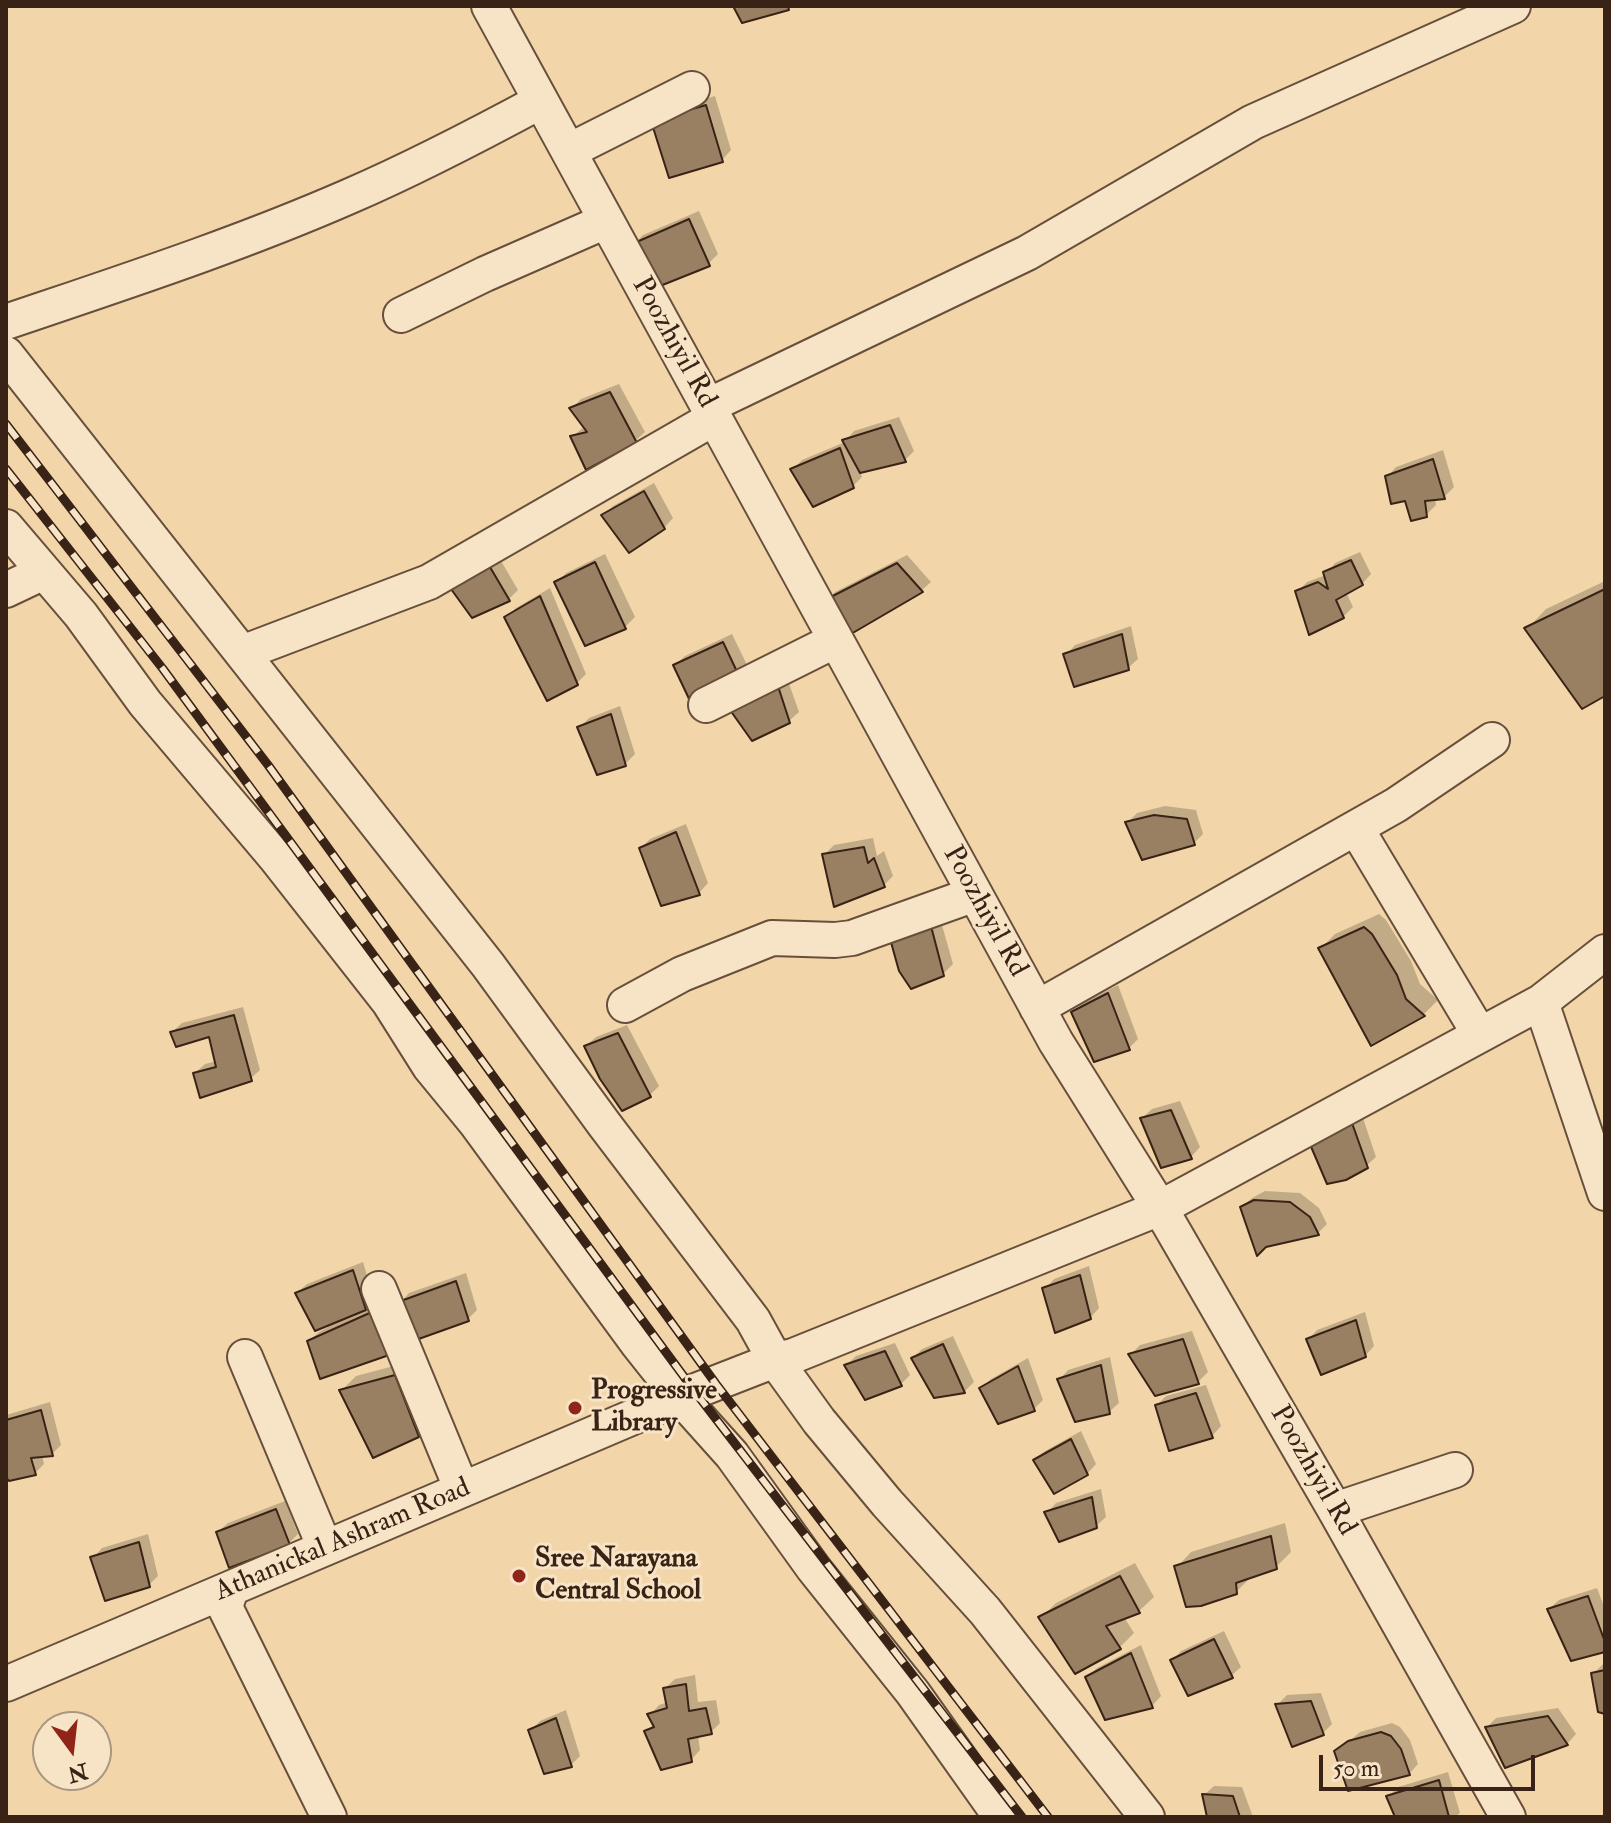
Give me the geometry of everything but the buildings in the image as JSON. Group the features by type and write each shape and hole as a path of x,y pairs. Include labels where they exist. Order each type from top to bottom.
{"street":[{"path":"242,653 429,582 711,412 1027,253 1253,122 1513,6"},
{"name":"Poozhiyil Rd","path":"497,8 541,101 1037,1008 1160,1208 1505,1811"},
{"path":"569,151 692,89"},
{"path":"6,322 247,238 338,201 458,146 541,101"},
{"path":"401,315 606,221"},
{"path":"6,354 488,965 753,1320 775,1360 819,1421 887,1503 985,1611 1147,1817"},
{"path":"6,527 81,615 145,703 276,858 389,1002 430,1067 476,1123 680,1397 732,1455 814,1569 913,1693 1001,1817"},
{"path":"6,590 44,572"},
{"path":"706,705 836,640"},
{"path":"1037,1008 1396,805 1492,740"},
{"path":"1356,828 1480,1035"},
{"path":"625,1005 682,974 772,938 852,938 975,894"},
{"name":"Athanickal Ashram Road","path":"6,1684 680,1397 793,1356 1160,1208 1541,1002 1605,952"},
{"path":"1541,1002 1605,1193"},
{"path":"379,1289 462,1490"},
{"path":"245,1357 325,1548"},
{"path":"1335,1510 1455,1470"},
{"path":"231,1589 225,1607 329,1817"}],"railway":[{"path":"6,424 268,765 716,1384 1048,1817"},
{"path":"6,469 163,669 696,1393 1022,1817"}],"place":[{"name":"Progressive Library","path":"575,1408"},
{"name":"Sree Narayana Central School","path":"519,1576"}]}
